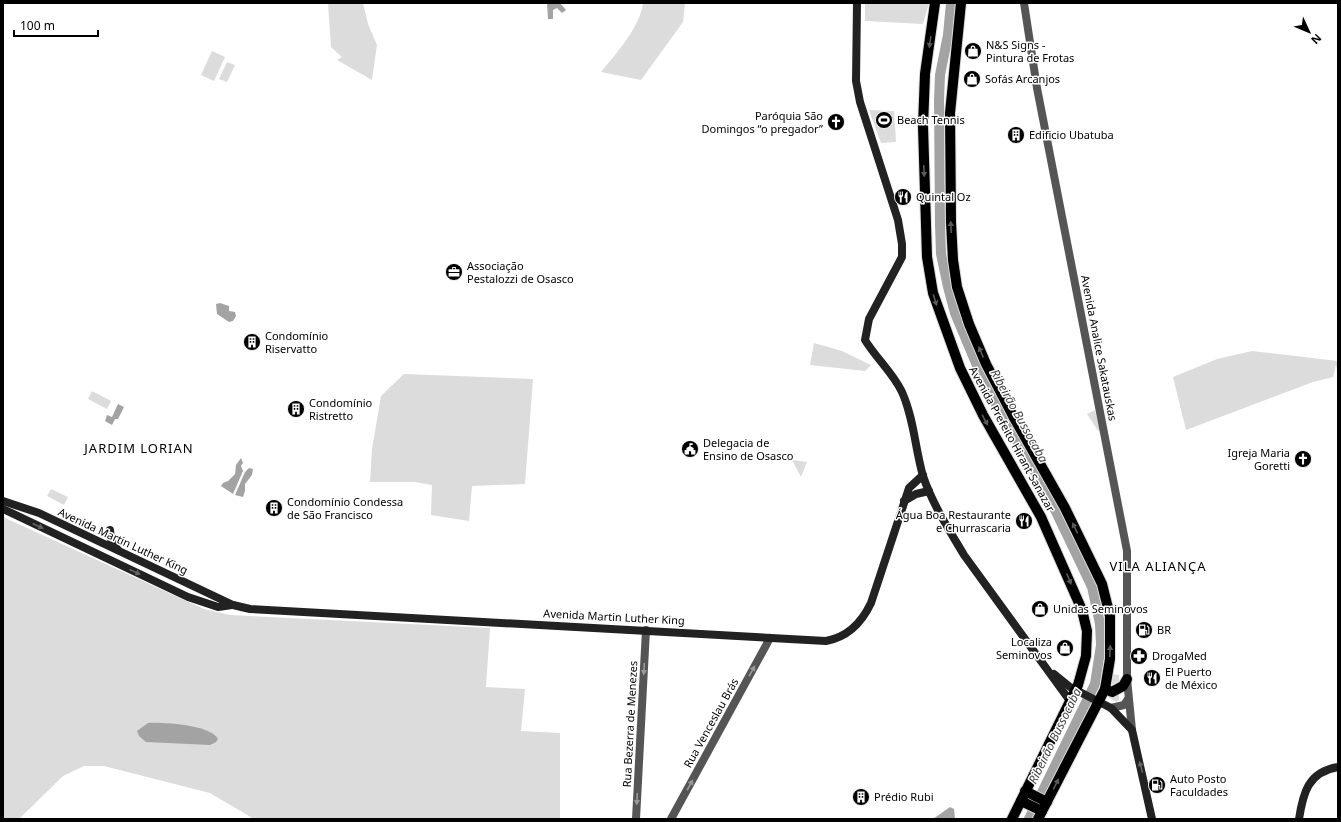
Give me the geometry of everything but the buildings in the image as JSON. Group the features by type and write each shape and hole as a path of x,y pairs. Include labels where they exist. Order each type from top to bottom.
{"main road":[{"path":"858,3 856,81 898,220 902,248 900,263 869,319 865,340 902,392 912,424 923,475 929,491 964,555 1070,701"},
{"name":"Avenida Prefeito Hirant Sanazar","path":"935,3 925,74 923,126 927,257 933,293 960,368 969,388 1041,517 1085,618 1087,642 1086,656 1076,690 1025,797 1012,819"},
{"name":"Avenida Prefeito Hirant Sanazar","path":"961,3 950,113 951,217 955,276 969,324 986,364 1013,416 1066,508 1102,584 1110,616 1110,659 1105,690 1097,701 1042,809"},
{"name":"Avenida Martin Luther King","path":"3,501 39,513 233,605 250,609 826,641 840,637 864,618 871,602 909,488 923,475"},
{"path":"904,501 916,494 929,491"},
{"name":"Avenida Martin Luther King","path":"3,509 194,599 218,607 233,605"},
{"path":"110,530 111,540 122,553"},
{"path":"91,538 94,551 102,544"},
{"path":"194,599 199,598 201,595 195,587"},
{"path":"1047,668 1076,690 1111,708 1132,730 1152,819"},
{"path":"1105,690 1112,692 1117,690 1127,679"},
{"path":"1299,819 1304,791 1308,784 1318,775 1330,769 1338,768"},
{"path":"1025,797 1042,809"}],"street":[{"name":"Avenida Analice Sakatauskas","path":"1024,3 1037,88 1127,551 1127,679 1132,730"},
{"name":"Rua Bezerra de Menezes","path":"636,819 646,630"},
{"name":"Rua Venceslau Brás","path":"671,819 770,638"},
{"path":"1111,708 1124,705 1128,699"}],"shaded area":[{"path":"328,3 363,3 368,24 377,45 372,80 337,60 342,57 331,47"},
{"path":"547,3 560,3 566,10 562,13 557,8 553,10 553,19 548,19"},
{"path":"643,3 685,3 683,22 641,80 601,72 620,49 632,31 641,12"},
{"path":"865,3 929,3 923,24 865,21"},
{"path":"212,51 225,57 214,81 201,75"},
{"path":"227,62 235,65 227,82 219,79"},
{"name":"Beach Tennis","path":"869,110 894,111 896,142 881,143"},
{"path":"220,303 229,306 229,311 235,312 236,316 233,321 229,322 217,314 216,304"},
{"path":"814,343 842,351 871,365 865,371 810,365"},
{"path":"1252,351 1338,361 1338,378 1336,364 1333,377 1313,382 1186,430 1173,377 1217,359"},
{"path":"404,374 533,379 525,484 472,486 469,521 431,515 432,485 415,482 370,482 372,449 381,396"},
{"path":"92,391 111,401 107,409 88,399"},
{"path":"118,404 124,407 118,419 115,419 112,425 105,421 107,415 112,417"},
{"path":"1095,410 1100,430 1098,431 1087,414"},
{"path":"241,458 243,463 241,466 243,471 233,494 221,486 235,474 236,465"},
{"path":"792,460 807,462 801,477"},
{"path":"249,468 253,469 252,475 245,484 243,497 235,495 245,472"},
{"path":"51,489 68,497 64,505 47,496"},
{"path":"3,517 204,609 230,615 490,628 486,687 525,689 521,731 560,733 560,819 254,819 210,793 104,766 84,766 63,776 19,819 3,819"},
{"path":"1111,674 1119,675 1119,700 1116,702 1108,697"},
{"path":"148,723 186,725 206,730 214,734 218,739 210,745 146,742 139,736 137,731"},
{"path":"950,807 954,809 955,819 933,819"}],"waterway":[{"name":"Ribeirão Bussocaba","path":"951,3 948,35 940,75 939,100 941,254 948,287 955,313 986,387 1046,491 1092,587 1100,624 1101,645 1095,684 1029,819"}],"place":[{"name":"N&S Signs - Pintura de Frotas","path":"973,51"},
{"name":"Sofás Arcanjos","path":"972,79"},
{"name":"Beach Tennis","path":"884,120"},
{"name":"Paróquia São Domingos “o pregador”","path":"836,122"},
{"name":"Edificio Ubatuba","path":"1016,135"},
{"name":"Quintal Oz","path":"903,197"},
{"name":"Associação Pestalozzi de Osasco","path":"454,272"},
{"name":"Condomínio Riservatto","path":"252,342"},
{"name":"Condomínio Ristretto","path":"296,409"},
{"name":"Delegacia de Ensino de Osasco","path":"690,449"},
{"name":"Igreja Maria Goretti","path":"1303,459"},
{"name":"Condomínio Condessa de São Francisco","path":"274,508"},
{"name":"Água Boa Restaurante e Churrascaria","path":"1024,521"},
{"name":"Unidas Seminovos","path":"1040,609"},
{"name":"BR","path":"1144,630"},
{"name":"Localiza Seminovos","path":"1065,648"},
{"name":"DrogaMed","path":"1139,656"},
{"name":"El Puerto de México","path":"1152,678"},
{"name":"Auto Posto Faculdades","path":"1157,785"},
{"name":"Prédio Rubi","path":"861,797"}],"district":[{"name":"JARDIM LORIAN","path":"139,448"},
{"name":"VILA ALIANÇA","path":"1158,566"}]}
